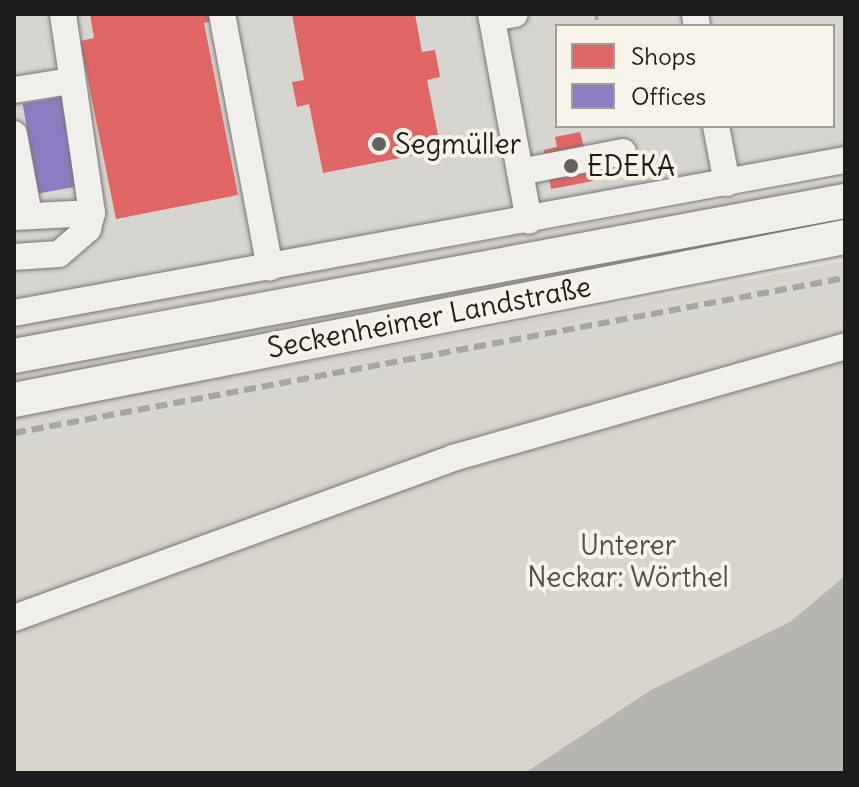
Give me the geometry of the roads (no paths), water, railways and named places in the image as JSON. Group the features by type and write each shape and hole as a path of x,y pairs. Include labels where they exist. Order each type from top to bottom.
{"main road":[{"name":"Seckenheimer Landstraße","path":"14,356 845,201"},
{"name":"Seckenheimer Landstraße","path":"14,400 845,237"}],"street":[{"path":"14,257 59,254 88,229 92,213 70,81 63,14"},
{"path":"222,14 270,268"},
{"path":"499,15 527,212"},
{"path":"14,90 70,81"},
{"path":"716,128 727,183"},
{"path":"14,134 22,216 92,213"},
{"path":"520,172 623,152"},
{"path":"14,313 270,268 527,212 648,198 845,160"},
{"path":"14,618 453,458 845,346"}],"railway":[{"path":"14,433 845,278"}],"place":[{"name":"Segmüller","path":"379,144"},
{"name":"EDEKA","path":"571,166"}],"park label":[{"name":"Unterer Neckar: Wörthel","path":"628,561"}]}
